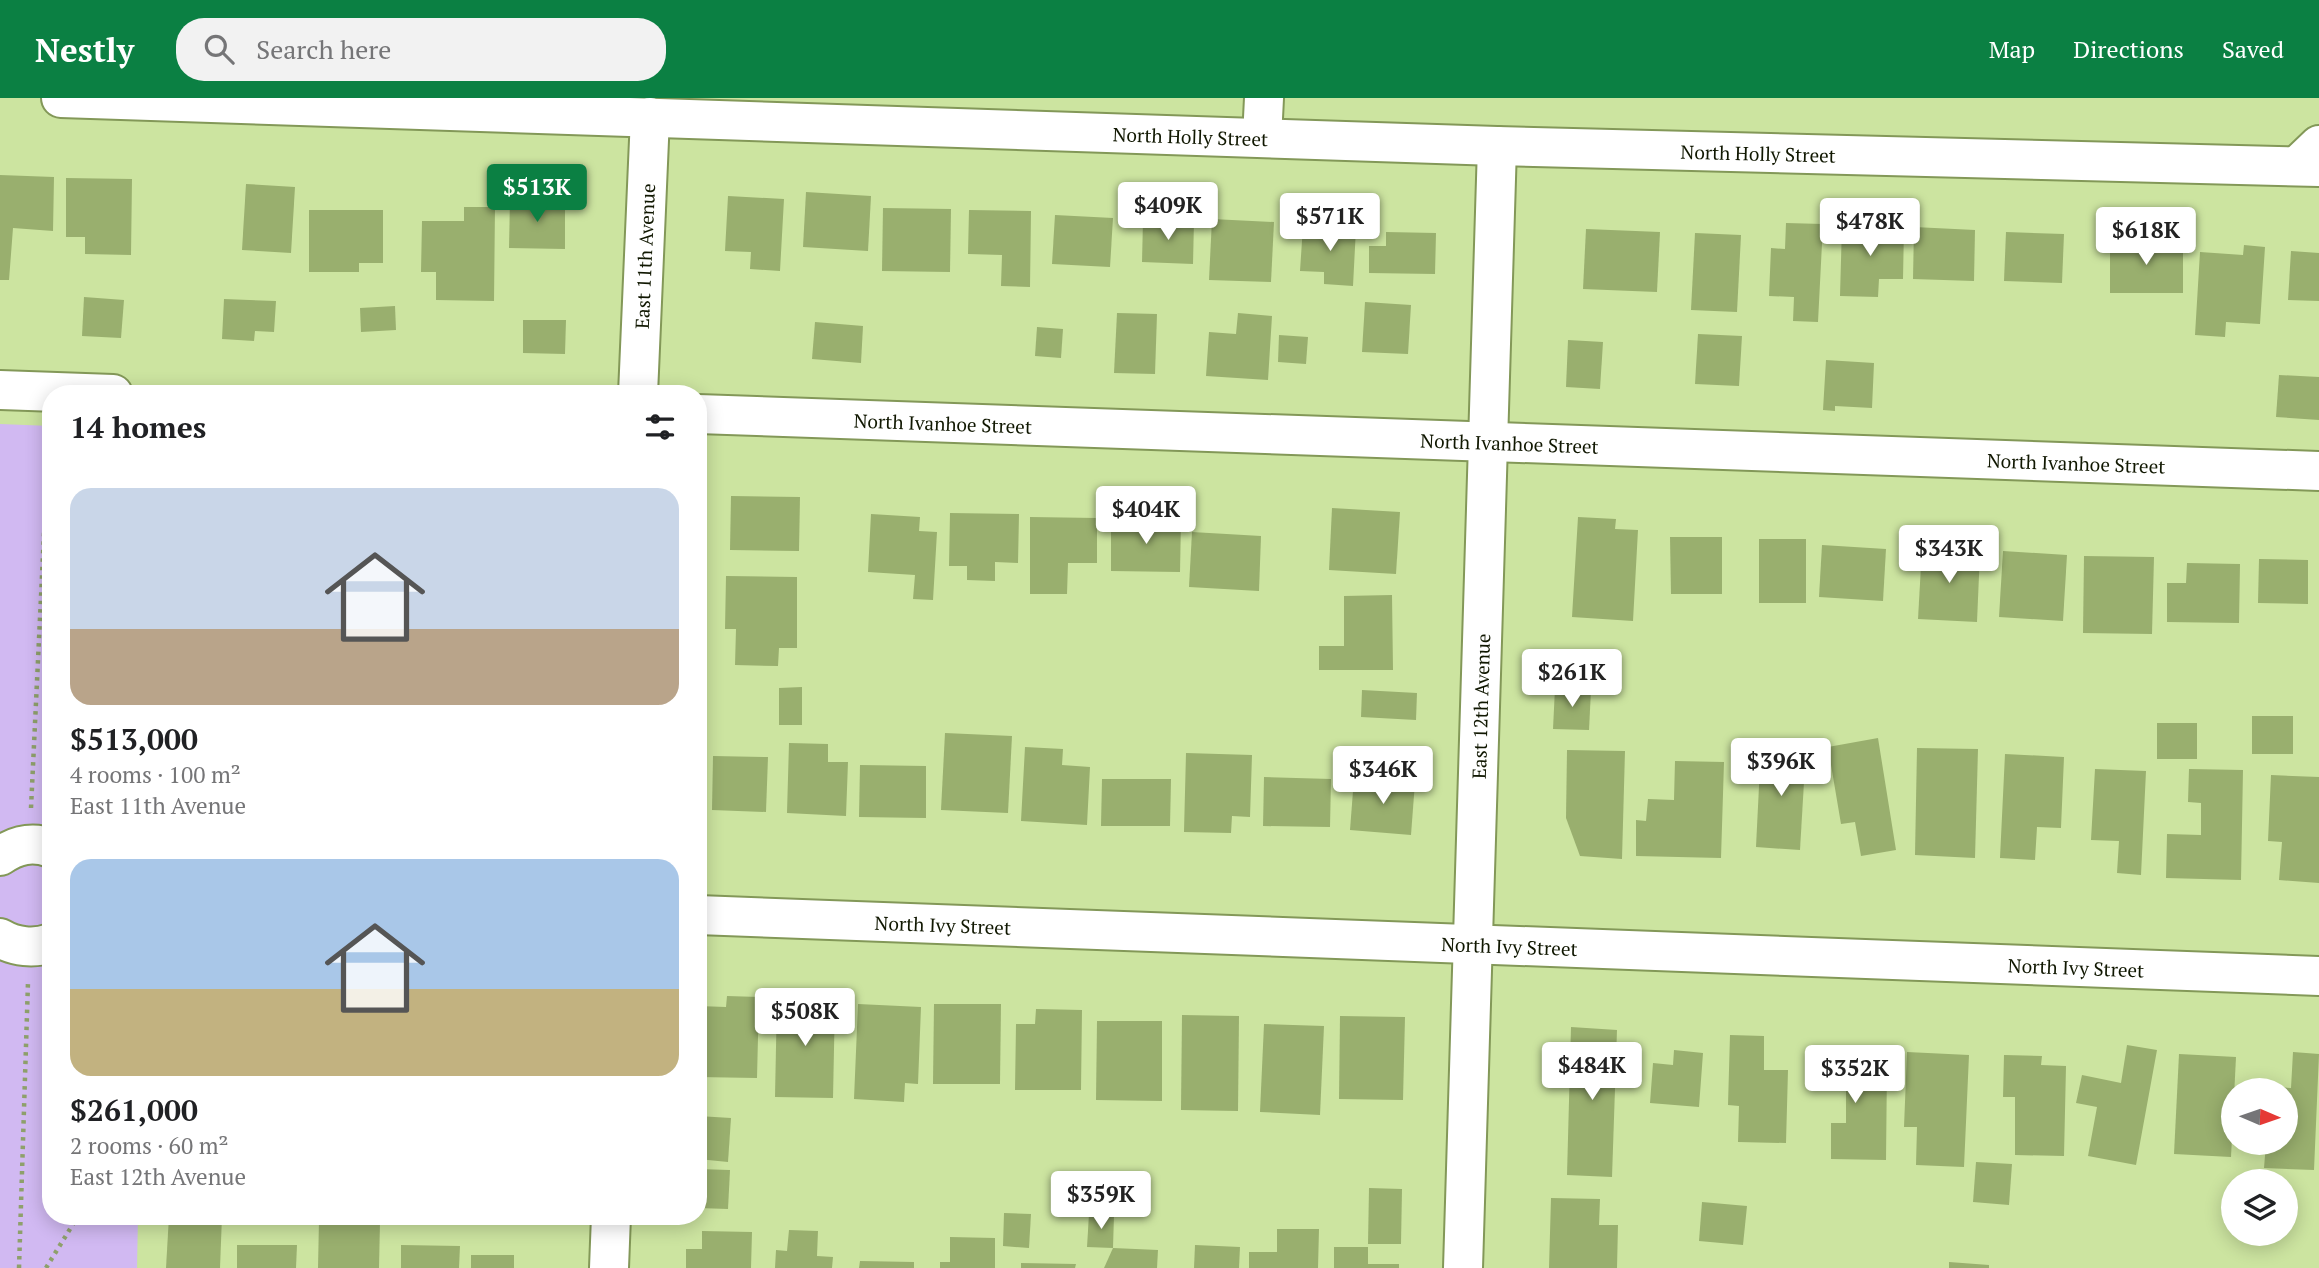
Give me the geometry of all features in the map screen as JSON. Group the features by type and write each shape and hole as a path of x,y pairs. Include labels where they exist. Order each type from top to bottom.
{"street":[{"name":"North Holly Street","path":"61,98 195,100 1497,146 2312,160"},
{"path":"1262,138 1264,98"},
{"name":"East 11th Avenue","path":"638,385 650,117"},
{"name":"East 12th Avenue","path":"1463,1268 1497,146"},
{"path":"0,390 42,391"},
{"name":"North Ivanhoe Street","path":"707,414 2319,471"},
{"name":"North Ivy Street","path":"707,915 2319,976"},
{"path":"609,1268 611,1225"}],"path":[{"path":"27,849 42,563"},
{"path":"19,1268 27,942"},
{"path":"46,1268 72,1225"}],"shaded area":[{"path":"0,424 42,426 42,1225 138,1225 137,1268 0,1268"}],"building":[{"path":"0,175 54,177 53,231 13,228 9,280 0,280"},
{"path":"66,178 132,179 131,255 85,254 85,237 66,237"},
{"path":"246,184 295,187 291,253 242,250"},
{"path":"806,192 871,196 868,251 803,247"},
{"path":"728,196 784,199 780,271 750,269 751,252 725,251"},
{"path":"510,199 565,199 565,249 509,248"},
{"path":"464,207 495,207 494,301 436,300 436,272 421,272 422,221 464,221"},
{"path":"883,208 951,209 950,272 882,271"},
{"path":"309,210 383,210 383,263 359,263 359,272 309,272"},
{"path":"969,210 1031,211 1030,287 1001,286 1002,255 968,254"},
{"path":"1055,215 1113,218 1110,267 1052,264"},
{"path":"1212,219 1274,222 1271,282 1209,280"},
{"path":"1143,220 1194,221 1193,264 1142,262"},
{"path":"1786,223 1823,224 1818,322 1793,321 1794,297 1769,296 1771,248 1785,249"},
{"path":"1842,225 1904,227 1903,279 1879,279 1878,297 1840,296"},
{"path":"1303,226 1356,228 1353,286 1324,284 1324,272 1300,271"},
{"path":"1914,227 1975,230 1974,281 1913,279"},
{"path":"1586,229 1660,232 1657,292 1583,289"},
{"path":"1386,232 1436,233 1435,274 1369,273 1369,246 1386,246"},
{"path":"2006,232 2064,234 2062,283 2004,281"},
{"path":"1695,233 1741,235 1737,312 1691,310"},
{"path":"2110,240 2183,241 2183,293 2110,293"},
{"path":"2244,245 2265,247 2260,324 2226,322 2225,337 2195,335 2200,252 2243,255"},
{"path":"2291,251 2319,253 2319,301 2288,300"},
{"path":"84,297 124,300 121,338 82,336"},
{"path":"224,299 276,301 274,332 255,331 254,341 222,339"},
{"path":"1365,302 1411,305 1408,354 1362,352"},
{"path":"395,306 396,330 361,332 360,308"},
{"path":"1117,313 1157,314 1155,374 1114,373"},
{"path":"1238,313 1272,316 1268,380 1206,376 1209,332 1236,334"},
{"path":"523,320 566,320 565,354 523,353"},
{"path":"815,322 863,326 861,363 812,359"},
{"path":"1037,327 1063,329 1061,358 1035,356"},
{"path":"1698,334 1742,336 1739,386 1695,384"},
{"path":"1279,335 1308,337 1306,364 1278,362"},
{"path":"1568,340 1603,342 1600,389 1566,387"},
{"path":"1826,360 1874,363 1872,408 1835,406 1835,411 1823,410"},
{"path":"2279,375 2319,377 2319,420 2276,417"},
{"path":"731,496 800,497 799,551 730,550"},
{"path":"1332,508 1400,512 1396,574 1329,570"},
{"path":"950,513 1019,514 1018,563 995,562 995,581 967,580 967,566 949,566"},
{"path":"871,514 920,517 919,531 937,532 933,600 913,599 915,575 868,572"},
{"path":"1030,517 1097,518 1097,563 1068,563 1067,594 1030,594"},
{"path":"1578,517 1616,519 1615,529 1638,530 1633,621 1572,617"},
{"path":"1111,520 1181,520 1180,572 1111,571"},
{"path":"1192,532 1261,536 1259,591 1189,587"},
{"path":"1670,537 1722,537 1722,594 1671,594"},
{"path":"1759,539 1806,539 1806,603 1759,603"},
{"path":"1822,545 1886,549 1883,601 1819,597"},
{"path":"1922,548 1980,552 1977,622 1918,619"},
{"path":"2003,551 2067,555 2063,621 1999,617"},
{"path":"2084,556 2154,557 2152,634 2083,633"},
{"path":"2259,559 2308,560 2308,604 2258,603"},
{"path":"2187,563 2240,564 2239,623 2167,622 2167,583 2186,583"},
{"path":"726,576 797,577 797,648 779,648 778,666 735,665 736,629 725,629"},
{"path":"1392,595 1393,670 1319,670 1319,646 1344,646 1344,596"},
{"path":"1569,651 1606,653 1604,684 1568,682"},
{"path":"802,687 802,725 779,725 779,688"},
{"path":"1555,688 1591,690 1589,730 1553,729"},
{"path":"1362,690 1417,693 1416,720 1361,717"},
{"path":"2252,716 2293,716 2293,754 2252,754"},
{"path":"2157,723 2197,723 2197,759 2157,759"},
{"path":"945,733 1012,736 1008,813 941,810"},
{"path":"1878,738 1896,850 1861,856 1855,822 1841,824 1828,747"},
{"path":"789,743 828,744 828,762 848,762 846,816 787,813"},
{"path":"1761,746 1806,748 1800,850 1756,847"},
{"path":"1025,747 1063,749 1062,765 1090,767 1087,825 1021,821"},
{"path":"1917,748 1978,749 1975,858 1915,855"},
{"path":"1567,750 1625,751 1622,859 1580,856 1566,818"},
{"path":"1186,753 1252,755 1250,817 1232,816 1231,833 1184,832"},
{"path":"2005,754 2064,757 2061,828 2037,827 2035,860 2000,858"},
{"path":"713,756 768,757 766,812 712,810"},
{"path":"1675,761 1724,762 1721,858 1636,856 1636,820 1646,821 1648,799 1674,800"},
{"path":"860,765 926,766 926,818 859,817"},
{"path":"2095,769 2146,771 2141,875 2117,873 2119,841 2091,840"},
{"path":"2189,769 2243,770 2241,880 2166,878 2167,834 2201,835 2201,803 2188,802"},
{"path":"2271,775 2319,777 2319,883 2279,880 2282,842 2268,841"},
{"path":"1264,777 1331,779 1330,827 1263,826"},
{"path":"1354,778 1415,782 1411,835 1350,830"},
{"path":"1102,779 1171,779 1170,826 1101,826"},
{"path":"727,996 759,997 757,1078 707,1077 707,1006 726,1007"},
{"path":"777,998 835,1000 833,1098 775,1097"},
{"path":"858,1004 921,1007 918,1084 905,1083 904,1102 854,1099"},
{"path":"934,1004 1001,1004 1000,1084 933,1084"},
{"path":"1036,1009 1082,1010 1081,1090 1015,1090 1016,1024 1035,1024"},
{"path":"1182,1015 1239,1016 1238,1111 1181,1110"},
{"path":"1340,1016 1405,1017 1403,1100 1339,1099"},
{"path":"1097,1021 1162,1021 1162,1101 1096,1100"},
{"path":"1264,1024 1324,1026 1320,1115 1260,1112"},
{"path":"1571,1027 1617,1030 1612,1177 1567,1175"},
{"path":"1730,1035 1764,1036 1764,1070 1788,1070 1786,1143 1738,1142 1739,1106 1728,1105"},
{"path":"2127,1045 2157,1050 2136,1165 2088,1156 2097,1107 2076,1103 2082,1075 2121,1083"},
{"path":"1674,1050 1703,1053 1699,1107 1650,1103 1653,1063 1673,1065"},
{"path":"1813,1051 1850,1051 1851,1064 1887,1065 1886,1160 1831,1159 1831,1123 1846,1123 1846,1091 1812,1091"},
{"path":"1907,1052 1969,1055 1964,1167 1916,1165 1917,1127 1904,1127"},
{"path":"2293,1052 2319,1054 2314,1170 2264,1168 2265,1155 2298,1155 2298,1078 2292,1078"},
{"path":"2179,1054 2236,1057 2235,1078 2221,1078 2221,1155 2231,1157 2174,1154"},
{"path":"2004,1055 2042,1056 2041,1065 2066,1066 2064,1156 2015,1155 2015,1097 2003,1097"},
{"path":"707,1117 731,1118 728,1162 707,1160"},
{"path":"1976,1162 2012,1164 2009,1205 1973,1202"},
{"path":"707,1169 730,1170 728,1209 707,1208"},
{"path":"1369,1188 1402,1189 1401,1244 1368,1244"},
{"path":"1551,1198 1600,1199 1599,1225 1618,1225 1617,1268 1549,1268"},
{"path":"1702,1202 1747,1206 1743,1245 1699,1241"},
{"path":"1004,1213 1031,1214 1029,1248 1003,1246"},
{"path":"1089,1214 1114,1215 1113,1248 1087,1247"},
{"path":"168,1225 222,1225 220,1268 166,1268"},
{"path":"319,1225 380,1225 379,1268 318,1268"},
{"path":"1277,1229 1319,1229 1318,1268 1249,1268 1249,1252 1277,1252"},
{"path":"789,1230 818,1231 817,1256 833,1257 832,1268 775,1268 776,1250 787,1251"},
{"path":"702,1231 752,1232 751,1268 686,1268 686,1249 702,1249"},
{"path":"950,1237 995,1238 995,1268 940,1268 940,1262 950,1262"},
{"path":"237,1245 297,1245 296,1268 237,1268"},
{"path":"401,1245 460,1246 459,1268 401,1268"},
{"path":"1195,1245 1240,1247 1239,1268 1194,1268"},
{"path":"1334,1247 1368,1247 1368,1264 1399,1264 1399,1268 1334,1268"},
{"path":"1113,1248 1158,1250 1157,1268 1104,1268"},
{"path":"471,1255 514,1255 514,1268 471,1268"},
{"path":"860,1261 914,1262 914,1268 859,1268"},
{"path":"1949,1262 1989,1265 1989,1268 1949,1268"},
{"path":"1021,1263 1076,1264 1075,1268 1021,1268"}]}
